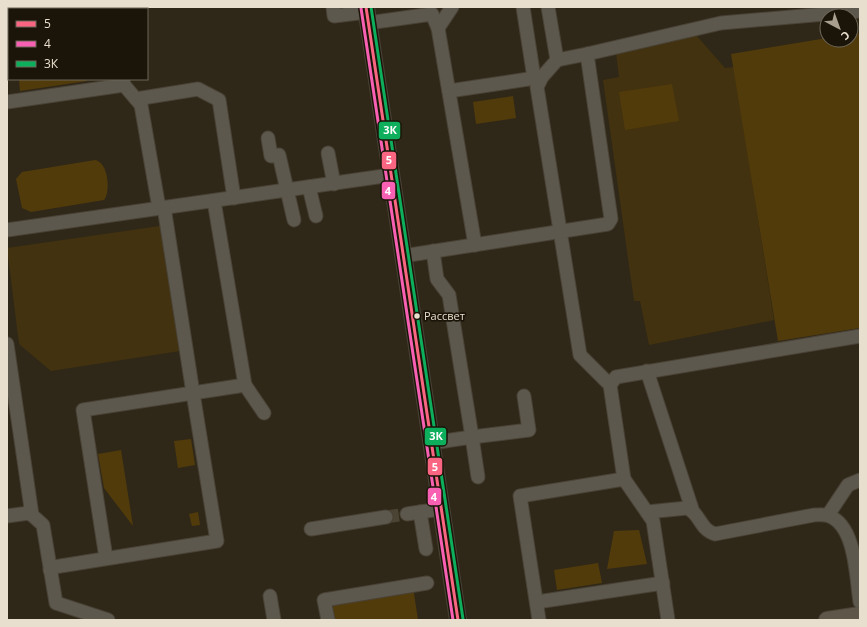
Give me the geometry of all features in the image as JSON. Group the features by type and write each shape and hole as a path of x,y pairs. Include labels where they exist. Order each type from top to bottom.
{"main road":[{"path":"367,14 441,509 440,581 458,620"},
{"path":"827,620 860,615"}],"lane":[{"path":"333,7 334,16 431,10 438,28 475,245"},
{"path":"438,28 452,7"},
{"path":"522,7 538,78 537,87 580,355 610,385 624,479 653,521 668,620"},
{"path":"548,7 557,60"},
{"path":"449,91 538,78 557,60 721,23 860,11"},
{"path":"403,256 608,224 611,219 587,54"},
{"path":"7,102 124,82 141,105 161,207 217,541 54,567 50,570"},
{"path":"136,99 198,89 219,100 234,198"},
{"path":"268,138 272,156 279,155 294,220"},
{"path":"328,153 334,184"},
{"path":"8,226 134,206 161,207 214,201 391,175"},
{"path":"309,187 316,216"},
{"path":"214,201 245,385 264,413"},
{"path":"433,251 437,279 449,295 478,477"},
{"path":"610,385 616,377 860,336"},
{"path":"7,344 32,515"},
{"path":"647,372 693,512 704,529 715,534 814,515 828,515 839,521 846,531 850,541 860,602"},
{"path":"106,558 83,410 245,385"},
{"path":"431,443 529,430 524,396"},
{"path":"539,620 520,496 624,479"},
{"path":"828,515 848,485 860,480"},
{"path":"647,512 681,507 687,508 693,512"},
{"path":"426,550 414,513 441,509"},
{"path":"7,516 28,513 43,525 56,603 108,620"},
{"path":"311,529 386,517"},
{"path":"328,620 324,600 440,581"},
{"path":"537,602 663,583"},
{"path":"270,596 274,620"}],"shaded area":[{"path":"29,7 73,7 73,8"},
{"path":"859,33 860,328 778,341 731,54 819,39 819,48 859,48"},
{"path":"696,35 725,68 734,67 774,320 649,345 640,301 634,301 603,80 619,77 616,53"},
{"path":"19,80 87,81 20,91"},
{"path":"672,84 679,121 625,130 619,92"},
{"path":"513,96 516,118 476,124 473,102"},
{"path":"95,160 103,166 107,177 108,184 104,200 31,212 22,208 16,179 22,172"},
{"path":"160,226 180,351 51,371 19,344 7,248"},
{"path":"191,439 195,465 178,468 174,441"},
{"path":"121,450 133,526 104,488 98,454"},
{"path":"198,512 200,525 192,526 189,514"},
{"path":"639,530 647,564 607,569 614,531"},
{"path":"598,563 602,583 557,590 554,570"},
{"path":"413,587 418,620 332,620 331,603"}],"tunnel":[{"path":"386,517 407,514"}],"transit line":[{"name":"5","path":"366,7 458,620"},
{"name":"3К","path":"371,7 463,619"},
{"name":"4","path":"361,8 453,620"}],"place":[{"name":"Рассвет","path":"417,316"}]}
